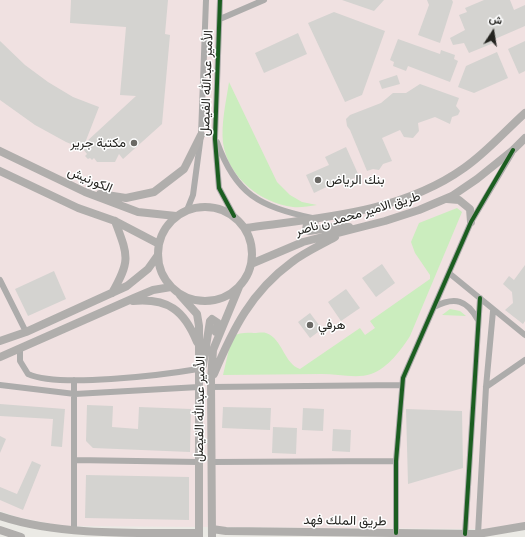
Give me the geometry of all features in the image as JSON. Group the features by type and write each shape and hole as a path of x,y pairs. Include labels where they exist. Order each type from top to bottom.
{"main road":[{"path":"245,228 317,219 369,209 409,196 439,183 464,168 525,113"},
{"path":"85,192 126,198 154,192 184,169 201,135"},
{"name":"طريق الامير محمد ن ناصر","path":"252,264 303,242 419,210 446,199 477,180 525,138"},
{"name":"الكورنيش","path":"0,151 85,192 138,212 176,216"},
{"path":"0,171 78,208 115,221 159,244"},
{"path":"446,199 459,200 470,209 471,222"},
{"path":"208,207 219,208 234,216 245,228 252,246 252,264 247,276 240,286 229,294 216,299 203,301 189,298 174,289 164,277 158,255 162,234 176,216 187,210 208,207"},
{"path":"317,219 307,224 306,230 309,231 334,227 356,228"},
{"path":"112,293 124,272 126,252 115,221"},
{"path":"211,384 233,330 247,306 261,290 293,261 344,231"},
{"path":"0,341 26,332 127,286 148,269 158,255"},
{"name":"الأمير عبدالله الفيصل","path":"212,533 211,384 214,350 240,286"},
{"path":"0,357 153,290 174,289"},
{"name":"الأمير عبدالله الفيصل","path":"174,289 197,314 199,344 199,535"},
{"path":"126,301 159,301 170,306 183,316 191,327 199,344"},
{"path":"199,373 203,366 209,324 212,319 218,323 214,338 214,350"},
{"path":"0,516 24,525 94,532 199,535"},
{"name":"طريق الملك فهد","path":"212,533 478,534 525,526"},
{"path":"0,530 18,537"}],"street":[{"name":"الأمير عبدالله الفيصل","path":"187,210 194,195 201,135 206,0"},
{"path":"220,2 228,0"},
{"path":"220,18 264,0"},
{"name":"الأمير عبدالله الفيصل","path":"220,2 215,135 219,188 234,216"},
{"path":"215,135 226,164 242,188 252,198 280,211 317,219"},
{"path":"396,534 396,461 403,378 471,222 513,150"},
{"path":"449,273 525,336"},
{"path":"0,280 26,332"},
{"path":"465,534 480,298"},
{"path":"434,307 445,301 453,300 464,303 472,309 478,321"},
{"path":"478,534 486,387 493,311"},
{"path":"20,349 20,361 28,374 44,379 74,380 199,373"},
{"path":"486,387 525,360"},
{"path":"74,380 76,394 74,529"},
{"path":"211,384 402,385"},
{"path":"0,385 76,394 199,387"},
{"path":"74,460 199,462"},
{"path":"211,462 396,461"}],"shaded area":[{"path":"0,0 525,0 525,523 485,529 62,526 17,517 0,511"}],"green space":[{"path":"229,82 277,182 290,195 302,202 317,205 296,207 269,200 248,186 231,167 223,143 223,120"},
{"path":"457,208 462,212 410,336 398,353 383,368 371,374 360,376 322,374 223,375 232,336 237,334 266,333 272,336 290,362 300,369 360,328 365,335 375,328 370,321 430,279 430,275 415,253 411,242 419,223"},
{"path":"450,309 460,311 466,316 442,315"}],"building":[{"path":"71,0 168,0 165,34 170,35 162,124 123,159 119,154 115,162 97,162 94,158 92,160 90,158 88,159 85,156 87,154 83,149 66,142 35,125 0,100 0,41 25,65 48,82 73,97 99,107 85,143 136,96 120,95 126,27 70,23"},
{"path":"342,0 384,0 374,11"},
{"path":"427,0 452,0 453,2 440,43 418,35 429,5"},
{"path":"484,0 510,0 514,10 525,5 525,26 495,39 496,42 469,53 464,43 453,45 450,38 465,30 459,15 467,12 465,8"},
{"path":"334,12 385,31 362,95 345,102 308,23"},
{"path":"298,33 307,54 264,73 255,53"},
{"path":"398,39 440,54 441,50 455,55 454,59 458,61 450,82 408,66 406,71 393,66 394,62 390,60"},
{"path":"525,41 525,71 519,74 508,49"},
{"path":"497,52 508,78 474,93 458,87 466,66"},
{"path":"397,75 400,84 382,89 379,81"},
{"path":"420,84 459,98 456,106 460,111 458,115 452,117 450,124 435,117 418,123 419,131 413,138 404,137 400,130 382,138 392,161 383,164 379,170 373,169 367,171 347,126 346,119 350,115 381,103 393,93 406,93"},
{"path":"346,147 359,176 338,185 337,182 314,193 306,175 329,165 325,157"},
{"path":"382,264 395,283 376,297 362,278"},
{"path":"525,265 525,321 523,324 505,310 513,303 512,292 503,284 509,276 514,280"},
{"path":"54,271 66,299 28,316 15,289"},
{"path":"346,289 360,308 341,321 328,302"},
{"name":"هرفي","path":"310,313 322,329 310,338 298,322"},
{"path":"0,404 65,409 62,447 51,446 53,419 0,416"},
{"path":"87,405 113,406 112,427 138,429 139,407 191,409 190,452 93,448 86,441"},
{"path":"223,407 271,408 270,430 222,428"},
{"path":"303,408 324,409 323,431 302,430"},
{"path":"406,409 462,411 463,468 408,484"},
{"path":"273,427 297,428 296,454 272,453"},
{"path":"333,429 351,430 350,452 332,451"},
{"path":"0,436 6,439 0,453"},
{"path":"32,461 41,465 23,510 0,500 0,487 17,494"},
{"path":"86,475 189,477 189,520 85,518"}],"cycle path":[{"path":"220,0 215,139 219,188 234,216"},
{"path":"396,533 396,461 403,378 471,222 513,150"},
{"path":"465,534 480,298"}],"place":[{"name":"مكتبة جرير","path":"134,143"},
{"name":"بنك الرياض","path":"318,180"},
{"name":"هرفي","path":"310,325"}]}
